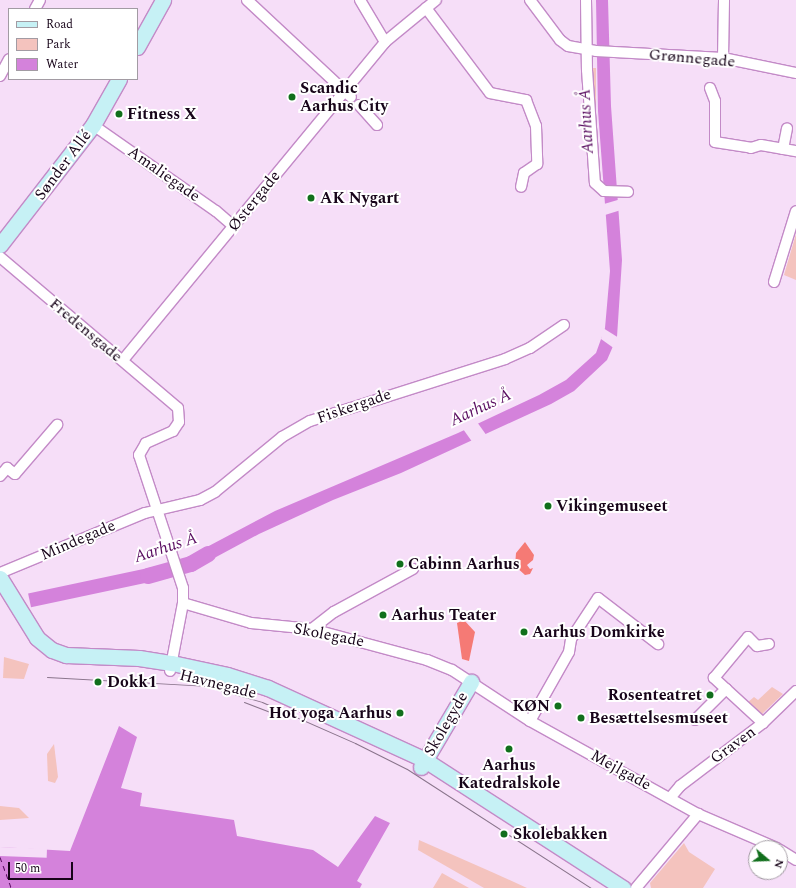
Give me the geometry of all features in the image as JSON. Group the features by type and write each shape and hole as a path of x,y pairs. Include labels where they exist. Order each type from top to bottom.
{"street":[{"path":"138,45 163,0"},
{"path":"247,0 348,94"},
{"path":"360,0 385,42"},
{"name":"Østergade","path":"123,360 233,226 348,94 385,42 436,0"},
{"name":"Grønnegade","path":"530,0 562,42 590,51 723,58 796,72"},
{"path":"586,0 590,51 595,178 597,186 604,191 624,192"},
{"path":"723,58 724,0"},
{"path":"426,8 490,93 526,100 536,126 537,164 524,173 521,188"},
{"path":"0,76 8,61"},
{"name":"Sønder Allé","path":"0,246 93,125 118,80"},
{"path":"710,88 715,101 715,142 751,148 761,145 796,151"},
{"path":"359,105 377,124"},
{"name":"Amaliegade","path":"93,125 216,210 233,226"},
{"path":"783,149 787,128"},
{"path":"774,282 796,211"},
{"name":"Fredensgade","path":"0,257 173,402 180,416 176,427 170,434 146,443 139,455 157,509"},
{"name":"Fiskergade","path":"157,509 208,497 282,437 310,421 505,359 530,348 564,325"},
{"path":"0,476 7,468 15,474 57,425"},
{"path":"157,509 181,578 183,603 171,667"},
{"name":"Mindegade","path":"0,572 157,509"},
{"path":"312,629 334,612 413,569"},
{"path":"0,578 22,621"},
{"path":"0,596 22,621"},
{"path":"530,721 569,652 571,639 598,598 658,644"},
{"name":"Skolegade","path":"183,603 251,623 312,629 411,654 444,667 471,682"},
{"name":"Havnegade","path":"22,621 44,645 61,654 139,658 224,682 265,696 423,764"},
{"path":"763,723 714,678 748,637 757,646 769,644"},
{"name":"Mejlgade","path":"471,682 530,721 698,814 758,840"},
{"name":"Skolegyde","path":"423,764 471,682"},
{"path":"695,720 726,689"},
{"name":"Graven","path":"670,798 680,786 763,723 796,691"},
{"path":"423,764 608,888"},
{"path":"423,764 623,888"},
{"path":"636,888 698,814"}],"green space":[{"path":"592,68 596,68 596,180 592,180"},
{"path":"796,234 796,280 784,275"},
{"path":"4,657 29,664 24,679 3,678"},
{"path":"772,687 783,694 760,716 747,703 754,697 758,700"},
{"path":"54,744 58,777 55,783 48,781 47,754"},
{"path":"0,806 19,808 29,818 0,820"},
{"path":"419,840 527,888 484,888 418,850"},
{"path":"684,843 689,852 715,869 703,888 651,888 650,883"},
{"path":"442,873 469,888 433,888"}],"shaded area":[{"path":"525,542 534,555 533,560 527,565 530,569 533,568 530,574 525,575 515,566 516,553"},
{"path":"464,620 475,632 469,661 462,659 457,623"}],"water":[{"path":"596,0 608,0 611,106 622,260 617,337 607,360 574,391 551,404 401,473 333,500 259,534 192,570 188,557 275,511 458,433 539,395 566,380 596,353 605,328 610,271 598,111"},
{"path":"167,564 170,578 31,607 28,594"},
{"path":"119,726 137,737 121,788 142,793 140,806 234,820 237,836 313,850 338,867 375,816 390,823 357,881 362,884 360,888 0,888 0,847 70,851"}],"pier":[{"path":"621,199 621,210 605,215 604,204"},
{"path":"603,328 619,338 615,349 601,339"},
{"path":"477,422 487,436 473,443 463,429"},
{"path":"0,847 47,849 47,858 0,856"}],"waterway":[{"name":"Aarhus Å","path":"148,576 191,564 208,554"}],"ferry route":[{"path":"0,857 11,888"}],"tram line":[{"path":"47,677 206,686 262,702 355,743 407,769 591,888"},
{"path":"244,702 280,716"}],"place":[{"name":"Scandic Aarhus City","path":"292,97"},
{"name":"Fitness X","path":"119,114"},
{"name":"AK Nygart","path":"311,198"},
{"name":"Vikingemuseet","path":"548,506"},
{"name":"Cabinn Aarhus","path":"400,564"},
{"name":"Aarhus Teater","path":"383,615"},
{"name":"Aarhus Domkirke","path":"524,632"},
{"name":"Dokk1","path":"98,682"},
{"name":"Rosenteatret","path":"710,695"},
{"name":"KØN","path":"558,706"},
{"name":"Hot yoga Aarhus","path":"400,713"},
{"name":"Besættelsesmuseet","path":"581,718"},
{"name":"Aarhus Katedralskole","path":"509,749"},
{"name":"Skolebakken","path":"504,834"}]}
